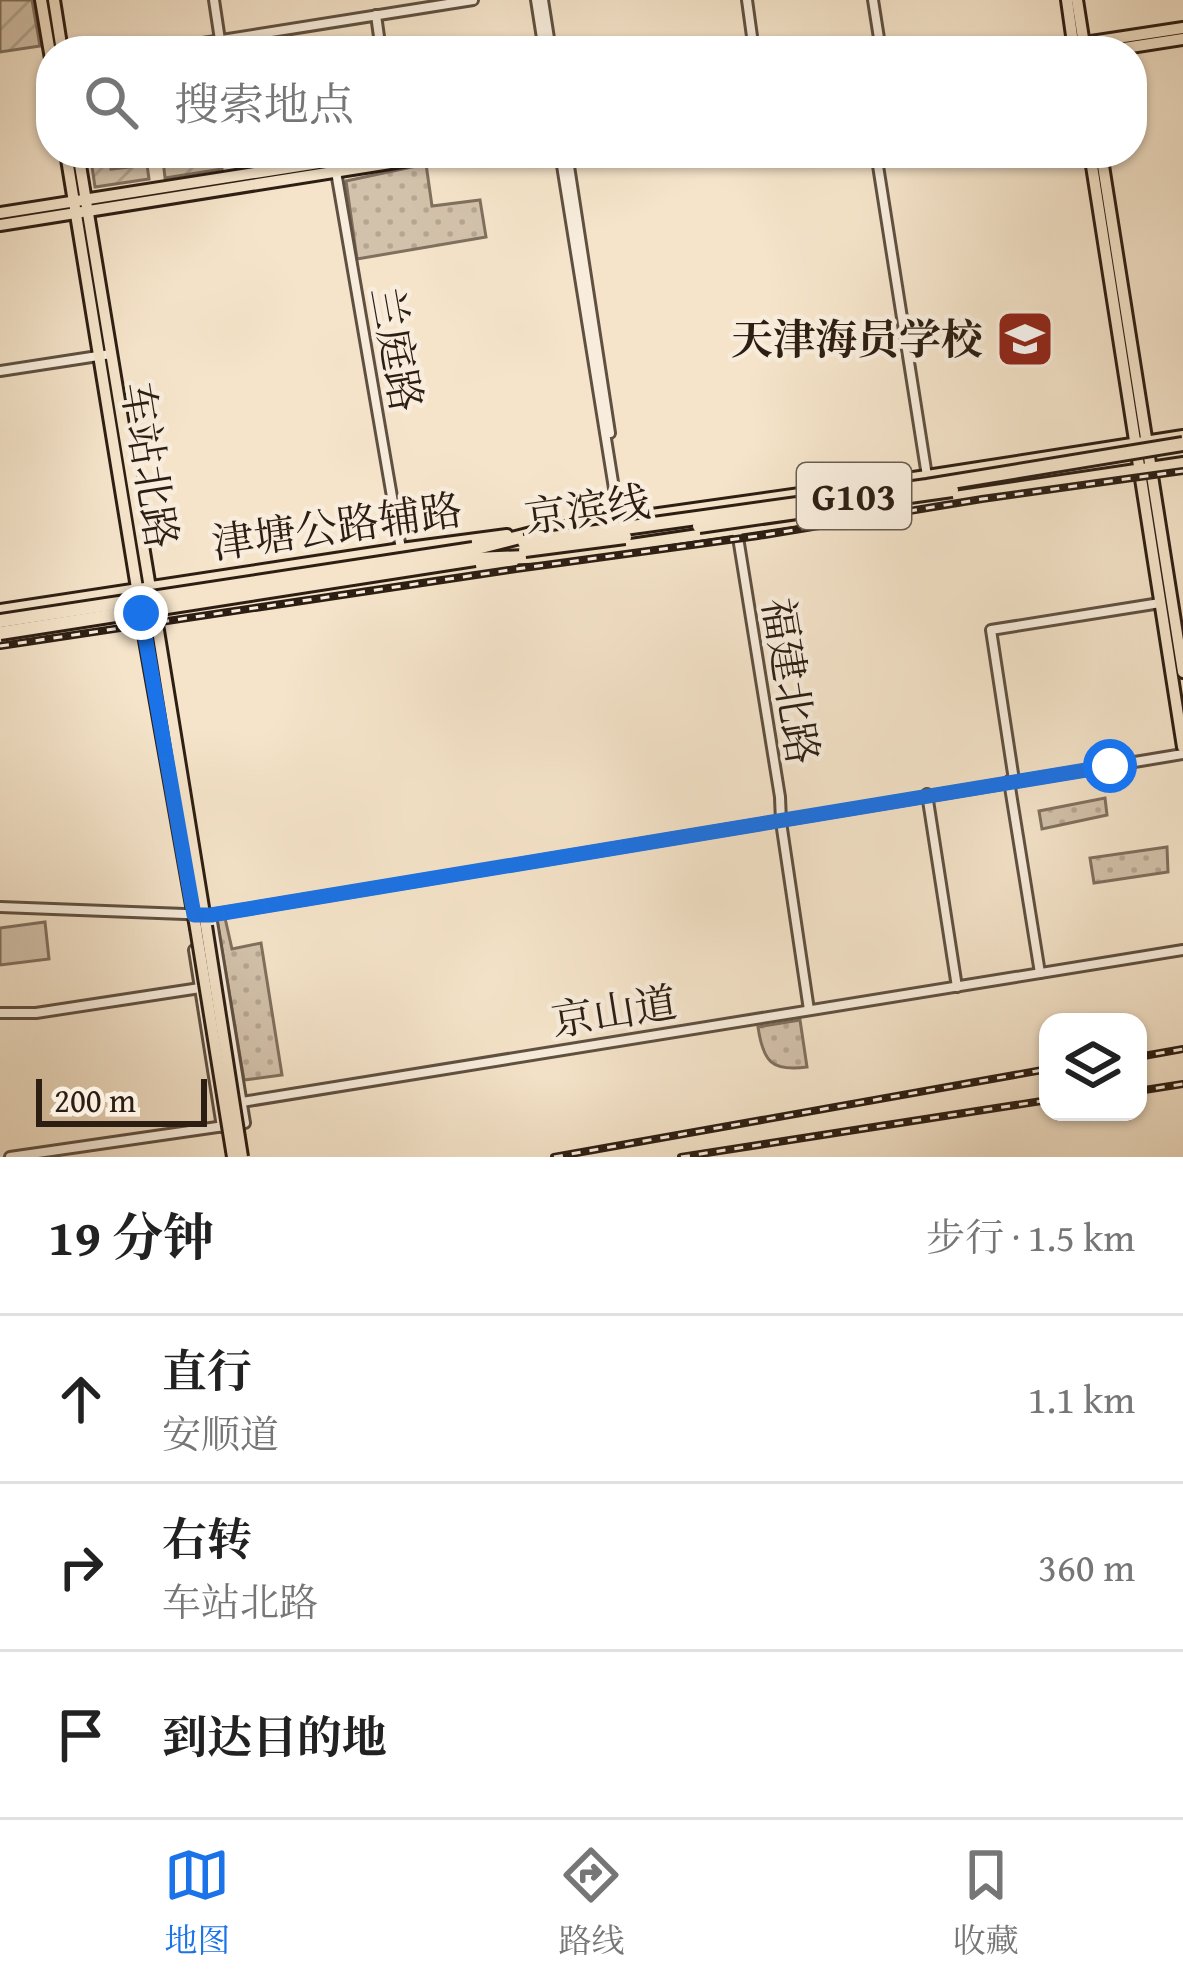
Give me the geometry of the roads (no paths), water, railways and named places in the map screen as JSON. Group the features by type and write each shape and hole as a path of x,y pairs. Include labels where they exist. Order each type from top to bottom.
{"highway":[{"name":"京滨线","path":"0,621 474,554 1183,444"},
{"path":"474,554 543,531"},
{"name":"京滨线","path":"0,637 474,554"},
{"name":"G103","path":"474,554 551,556"}],"main road":[{"path":"41,0 47,36"},
{"path":"54,0 60,36"},
{"path":"1067,0 1078,36"},
{"path":"1077,0 1080,36"},
{"path":"1138,36 1183,28"},
{"path":"1147,41 1183,39"},
{"name":"车站北路","path":"70,168 81,207"},
{"name":"车站北路","path":"79,168 81,207 144,588 155,617 200,919"},
{"path":"0,225 81,207 323,168"},
{"path":"1092,168 1132,422 1146,469 1160,603 1183,750"},
{"path":"1103,168 1140,447"},
{"path":"0,213 81,207"},
{"path":"1115,448 1130,437 1132,422"},
{"name":"津塘公路辅路","path":"0,610 1115,448 1183,444"},
{"name":"津塘公路辅路","path":"0,637 142,620 1183,463"},
{"path":"1120,473 1135,476 1149,489 1179,623 1183,672"},
{"name":"车站北路","path":"144,588 142,620 200,919"},
{"path":"200,919 233,1157"},
{"path":"200,919 242,1157"}],"street":[{"path":"214,0 219,36"},
{"path":"245,36 473,0"},
{"path":"540,0 545,36"},
{"path":"747,0 752,36"},
{"path":"873,0 878,36"},
{"path":"376,15 379,36"},
{"name":"兰庭路","path":"335,168 401,549"},
{"path":"565,168 617,507 612,518 601,523"},
{"path":"566,168 622,506 627,514 641,518"},
{"path":"878,168 927,476"},
{"path":"0,371 105,355"},
{"name":"福建北路","path":"733,504 809,1010"},
{"path":"1040,973 992,630 1160,603"},
{"path":"0,907 200,919 1183,750"},
{"path":"927,794 957,986"},
{"path":"200,919 200,988 222,1127"},
{"path":"10,1157 245,1123 200,919"},
{"name":"京山道","path":"242,1102 1183,950"},
{"path":"0,1013 36,1013 200,988"}],"railway":[{"path":"0,646 1183,471"},
{"path":"1147,1055 1183,1049"},
{"path":"554,1157 1039,1071"},
{"path":"1147,1090 1183,1084"},
{"path":"681,1157 1039,1101"}],"place":[{"name":"天津海员学校","path":"1025,339"}]}
